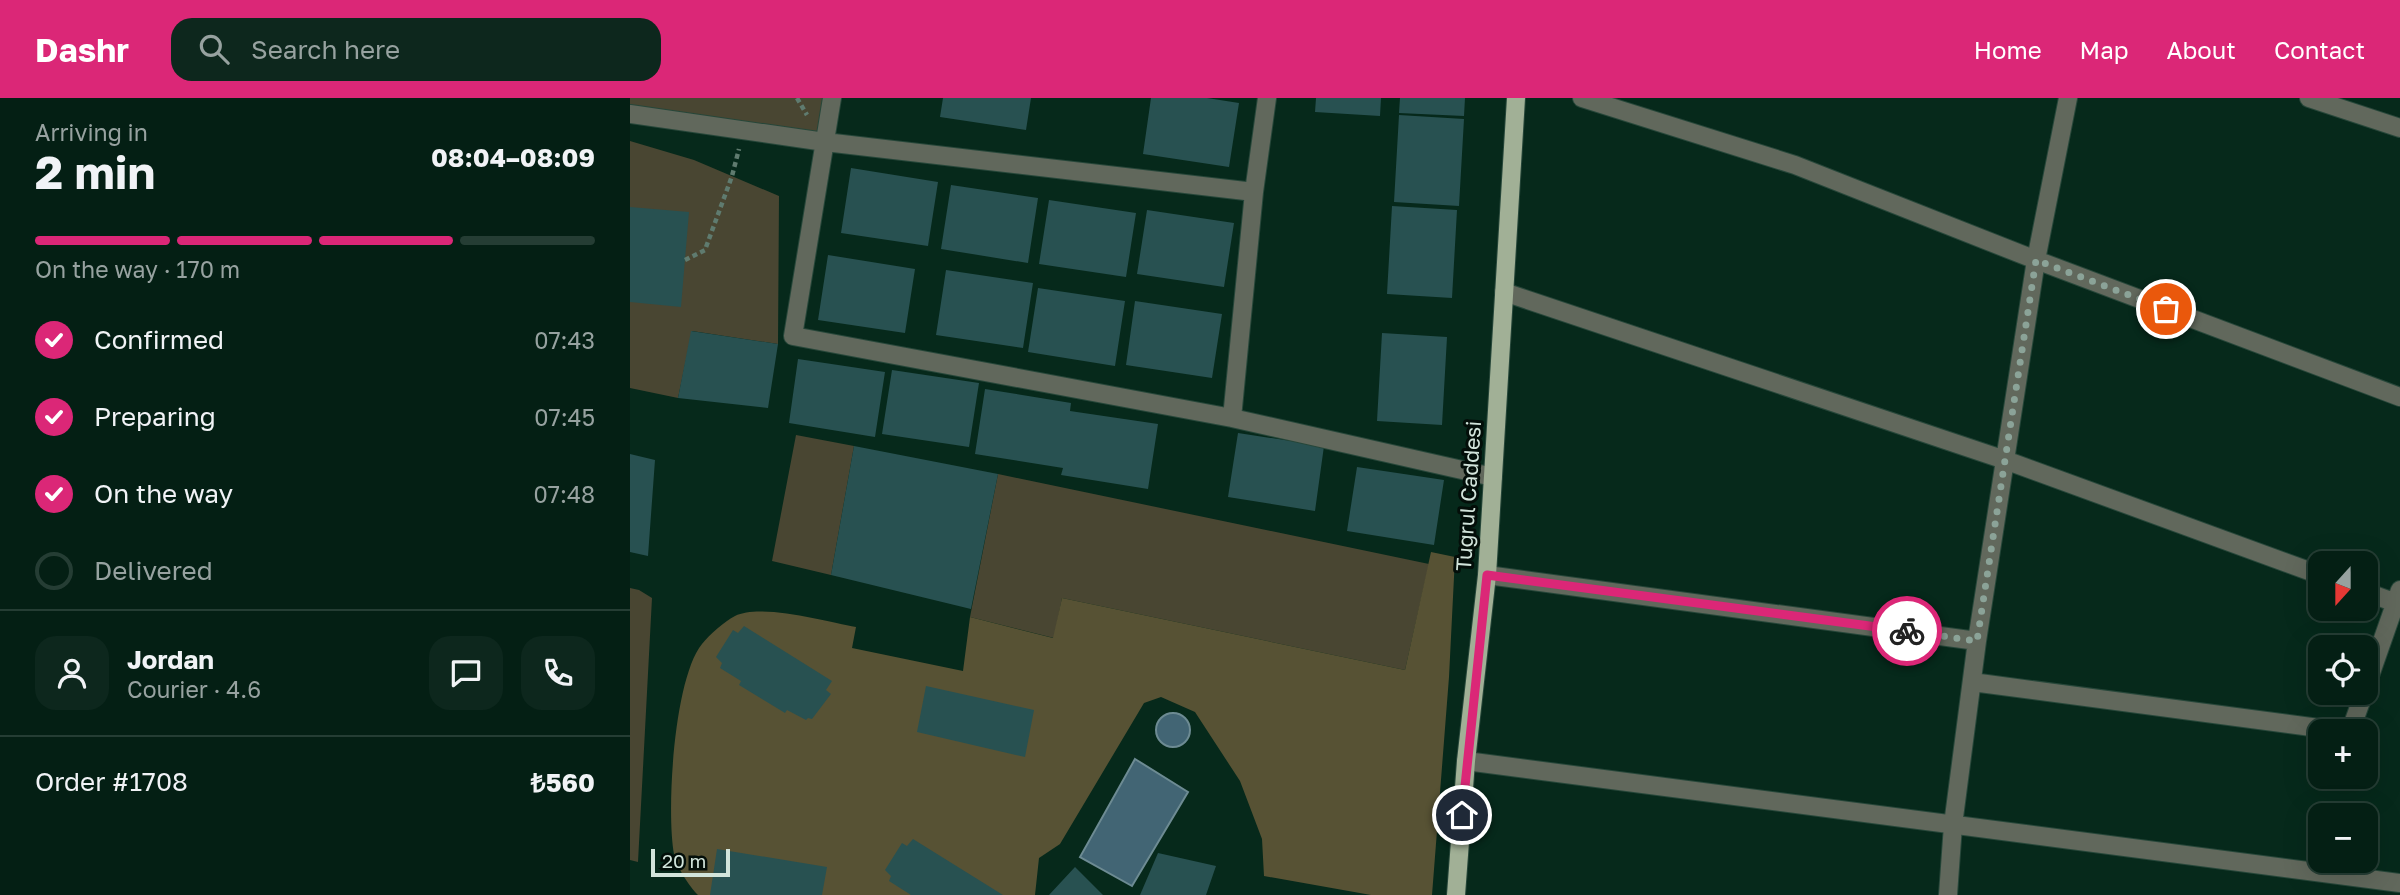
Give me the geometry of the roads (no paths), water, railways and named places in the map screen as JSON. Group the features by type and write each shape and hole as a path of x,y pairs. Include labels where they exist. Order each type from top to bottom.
{"main road":[{"name":"Tuğrul Caddesi","path":"1455,895 1466,761 1487,575 1516,98"}],"street":[{"path":"832,98 793,336 1232,418 1493,477"},
{"path":"1232,418 1254,192 1267,98"},
{"path":"1582,98 1795,164 2036,260 2400,397"},
{"path":"1948,895 1953,825 1977,641 2036,260 2068,98"},
{"path":"2309,98 2400,128"},
{"path":"630,114 825,142 1254,192"},
{"path":"1504,292 2005,460 2308,571"},
{"path":"1487,575 1977,641"},
{"path":"2378,594 2398,596 2378,653"},
{"path":"1972,682 2308,726"},
{"path":"1466,761 2400,883"}],"water":[{"path":"1173,713 1185,718 1190,730 1185,742 1173,747 1161,742 1156,730 1161,718"},
{"path":"1135,759 1188,792 1132,886 1080,857"}]}
